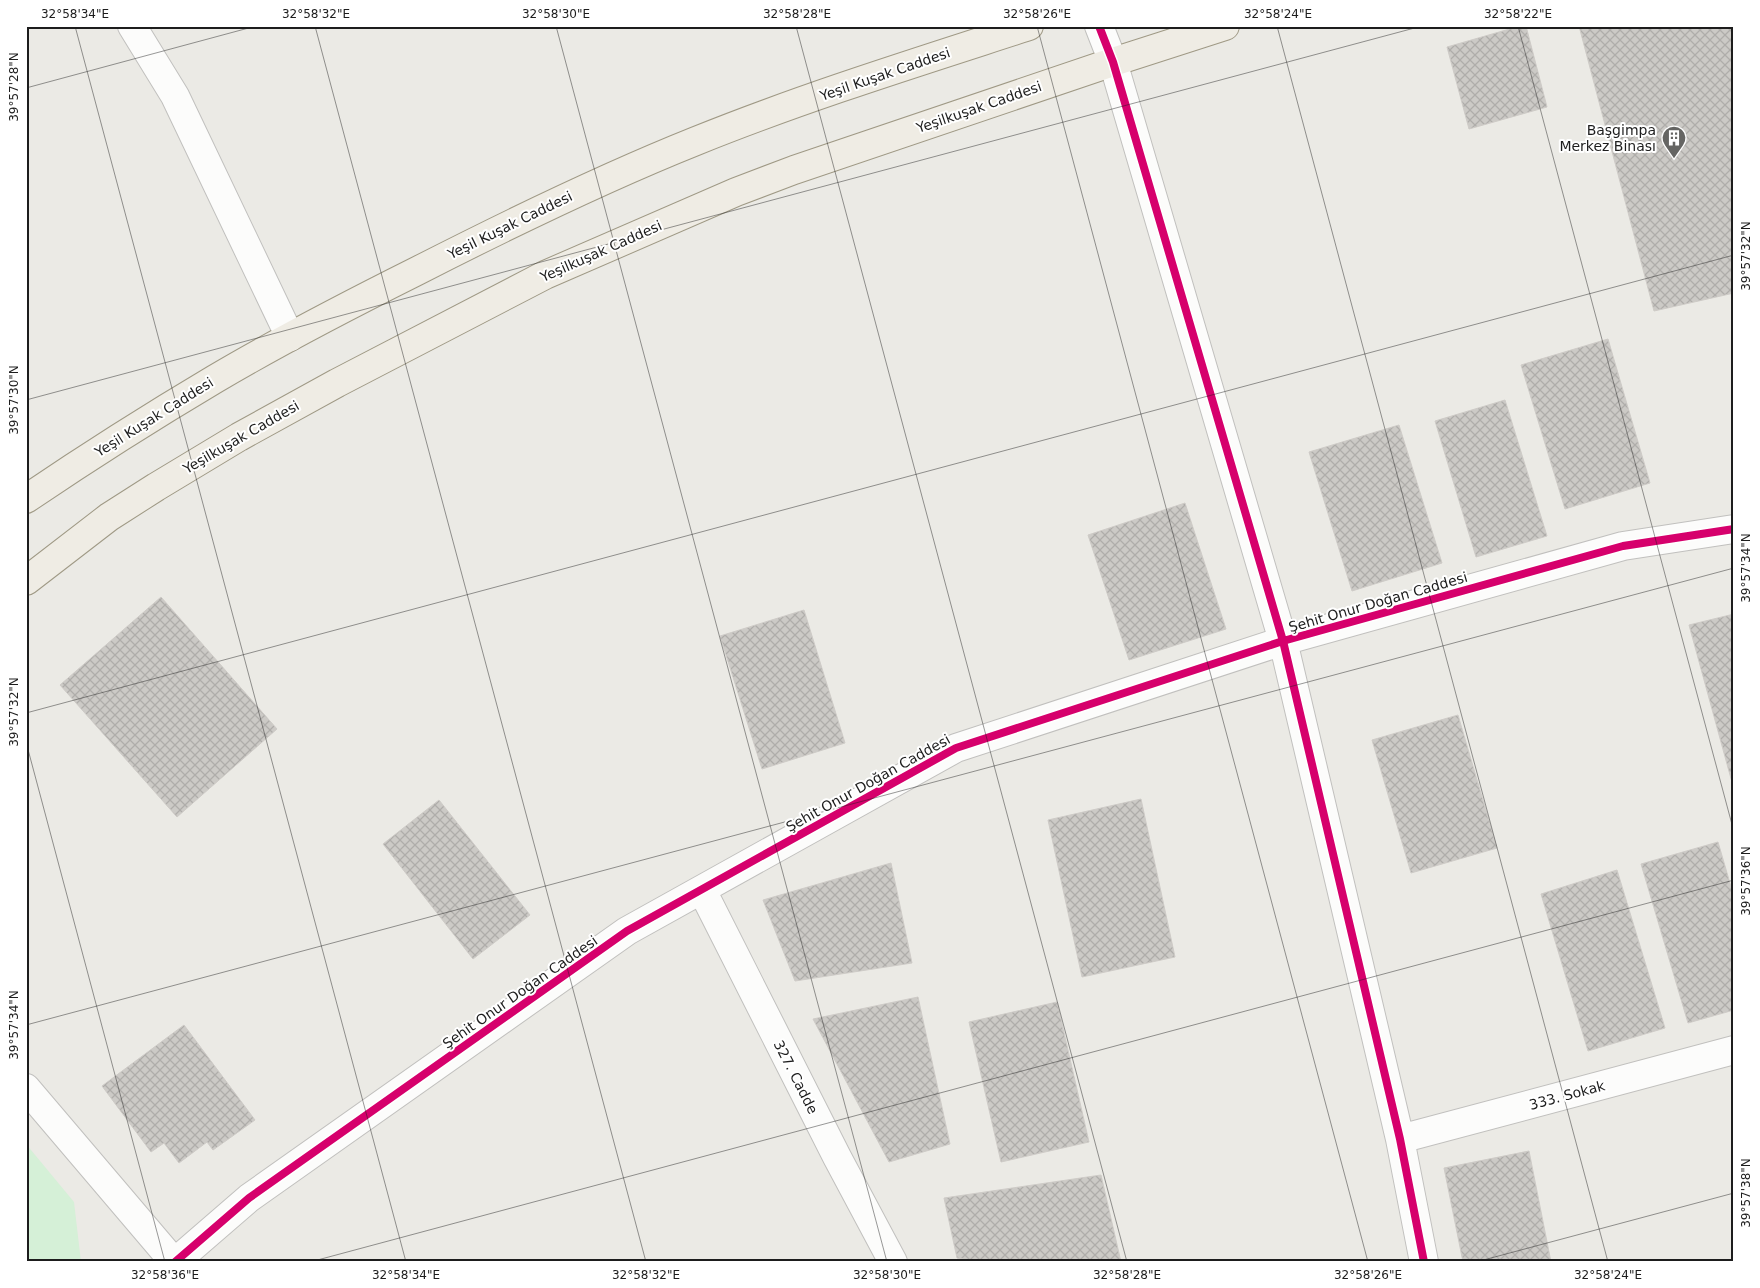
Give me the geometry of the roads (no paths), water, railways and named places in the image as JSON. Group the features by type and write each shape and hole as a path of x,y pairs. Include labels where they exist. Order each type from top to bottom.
{"main road":[{"name":"Yeşil Kuşak Caddesi","path":"26,499 216,378 290,337 511,223 621,172 697,140 778,110 1029,26"},
{"name":"Yeşilkuşak Caddesi","path":"26,581 109,517 240,437 338,382 545,275 728,195 794,170 1225,26"}],"street":[{"path":"132,26 175,96 290,337"},
{"path":"1098,26 1113,62 1283,642 1400,1139 1424,1262"},
{"name":"Şehit Onur Doğan Caddesi","path":"175,1262 249,1198 627,932 956,748 1283,642 1623,546 1734,529"},
{"name":"327. Cadde","path":"702,890 837,1157 893,1262"},
{"name":"333. Sokak","path":"1400,1139 1734,1050"},
{"path":"26,1088 175,1262"}],"place":[{"name":"Başgimpa Merkez Binası","path":"1674,159"}]}
